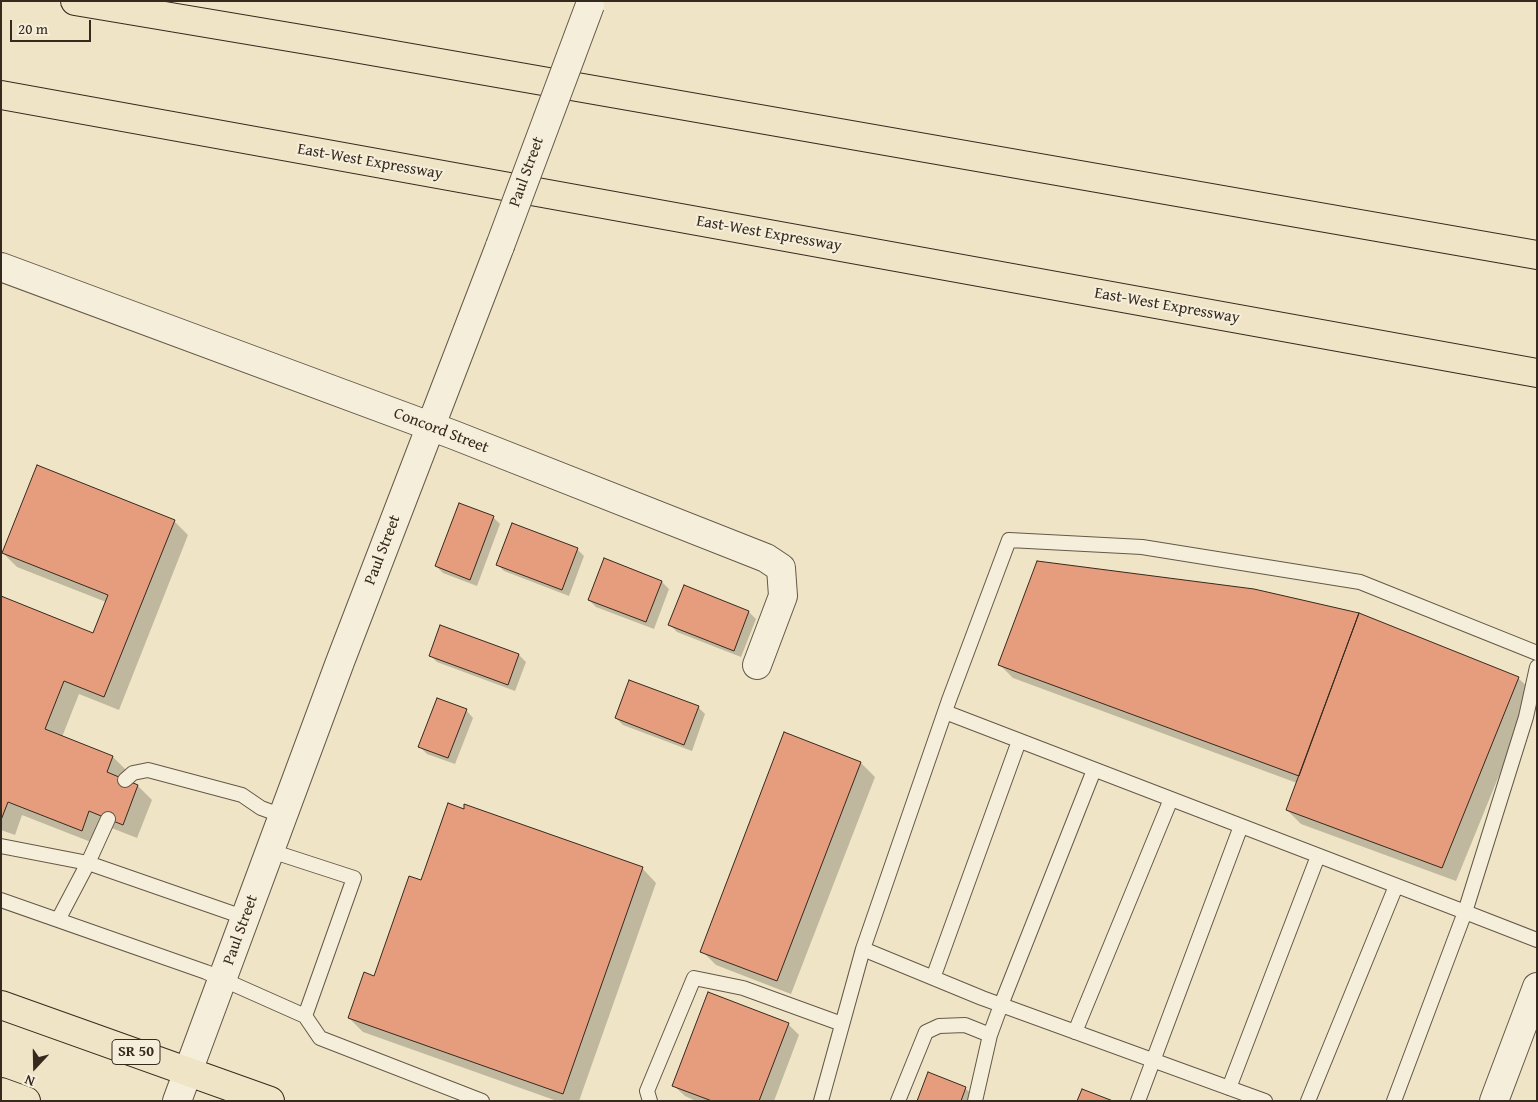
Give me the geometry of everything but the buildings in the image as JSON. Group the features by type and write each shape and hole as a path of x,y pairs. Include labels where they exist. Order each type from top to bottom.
{"highway":[{"path":"75,1 1537,255"},
{"name":"East-West Expressway","path":"1,95 1537,374"},
{"name":"SR 50","path":"1,1005 270,1101"}],"street":[{"name":"Paul Street","path":"177,1101 271,851 282,816 500,246 590,3"},
{"name":"Concord Street","path":"1,267 430,426 766,558 781,568 783,596 757,665"},
{"path":"1494,1101 1535,996"}],"lane":[{"path":"821,1101 863,949 945,712 1009,540 1142,547 1360,582 1537,654"},
{"path":"1394,1101 1465,912 1526,717 1537,667"},
{"path":"945,712 1537,940"},
{"path":"933,978 1019,741"},
{"path":"125,780 133,773 148,770 242,795 261,808 282,816"},
{"path":"975,1101 990,1035 1094,770"},
{"path":"1074,1032 1171,799"},
{"path":"58,920 88,863 108,819"},
{"path":"1138,1101 1241,826"},
{"path":"1,846 88,863 246,918"},
{"path":"271,851 354,878 305,1016"},
{"path":"1229,1088 1318,856"},
{"path":"1308,1101 1396,886"},
{"path":"1,900 223,979 305,1016 320,1038 482,1101"},
{"path":"863,949 1001,1005 1265,1101"},
{"path":"650,1101 647,1091 694,978 743,988 842,1024"},
{"path":"898,1101 926,1032 939,1026 965,1025 990,1035"}]}
